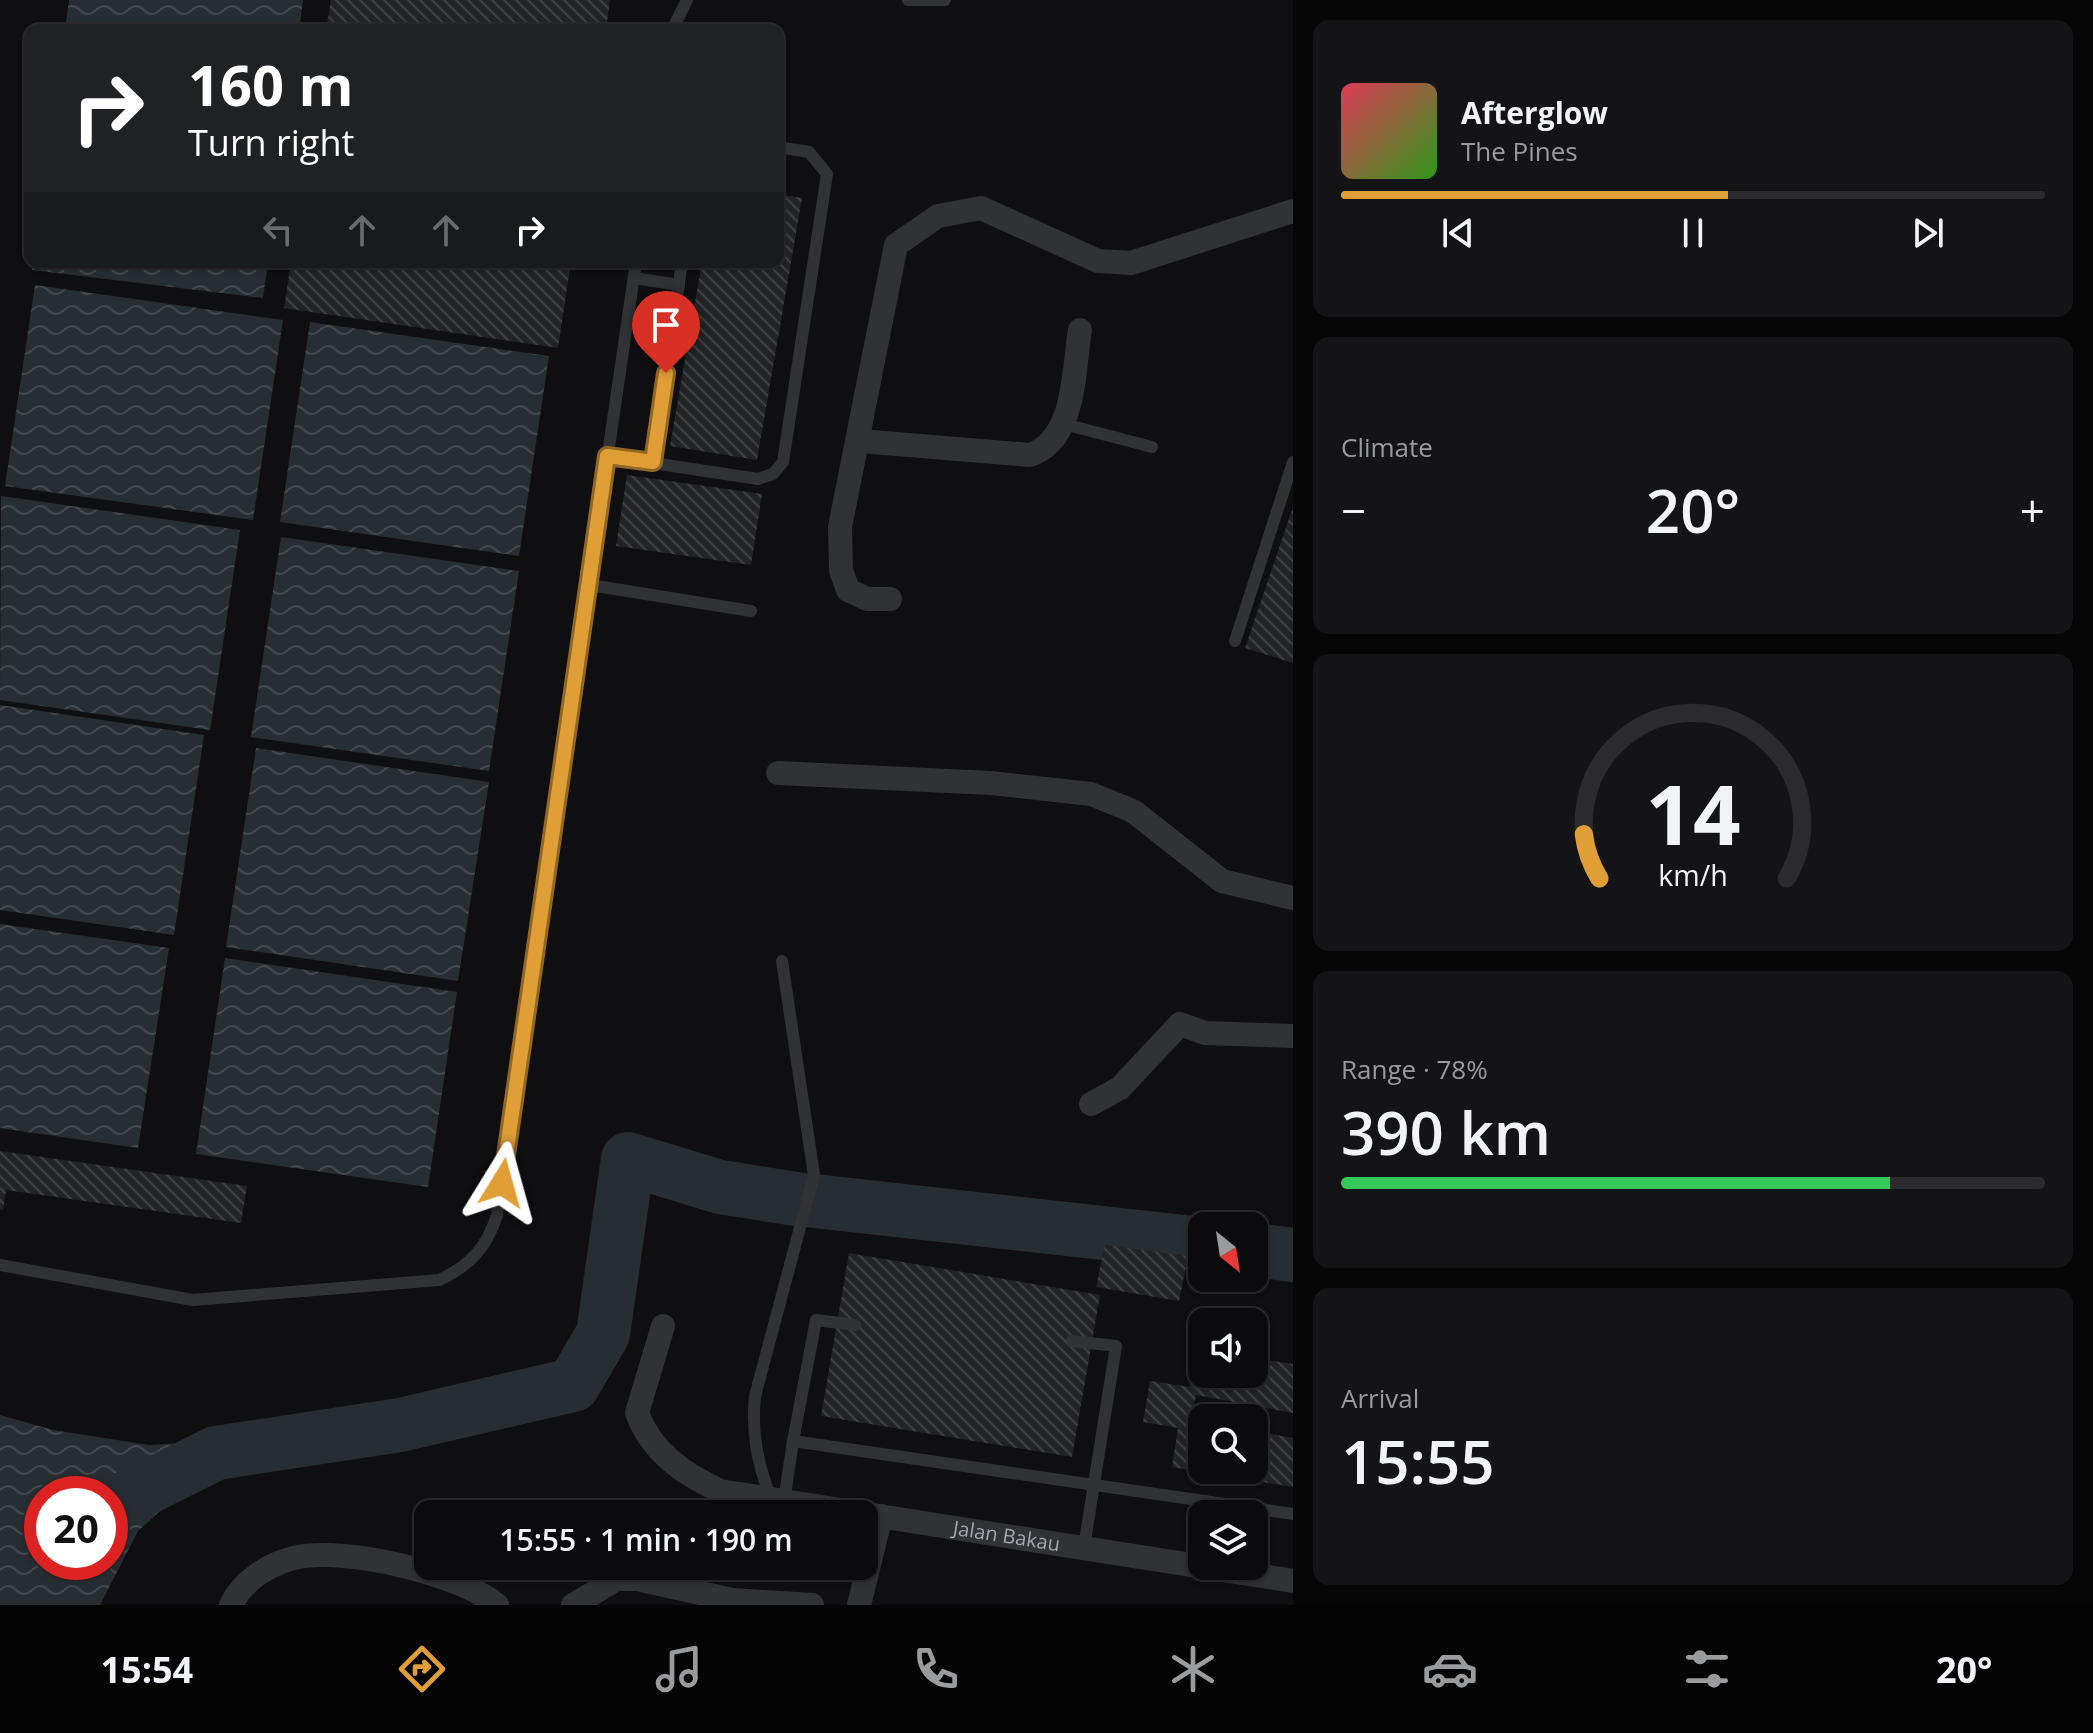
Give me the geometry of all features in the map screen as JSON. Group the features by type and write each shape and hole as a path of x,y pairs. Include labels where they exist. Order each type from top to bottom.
{"street":[{"path":"890,599 856,597 842,581 840,527 860,441 896,245 938,216 981,208 1098,261 1131,263 1293,211"},
{"path":"860,441 1030,455 1052,445 1064,424 1080,330"},
{"path":"778,773 991,783 1091,794 1133,811 1222,881 1293,898"},
{"path":"1091,1104 1120,1088 1180,1024 1205,1033 1293,1036"},
{"name":"Jalan Bakau","path":"663,1326 637,1413 656,1448 687,1475 720,1491 777,1500"},
{"name":"Jalan Bakau","path":"878,1516 1293,1581"},
{"path":"859,1605 881,1516"},
{"path":"231,1605 249,1580 296,1557 347,1557 395,1563 433,1574 497,1605"},
{"path":"573,1605 617,1579 637,1579 732,1600 812,1605"}],"lane":[{"path":"675,24 687,0"},
{"path":"908,0 945,0"},
{"path":"607,456 758,479 773,474 783,462 827,174 809,152 784,148"},
{"path":"0,1265 193,1300 439,1280 459,1271 479,1254 497,1215 635,268"},
{"path":"653,462 681,268"},
{"path":"634,278 679,285"},
{"path":"1064,424 1152,447"},
{"path":"1235,641 1293,462"},
{"path":"590,585 751,611"},
{"path":"777,1500 756,1458 752,1422 755,1396 813,1184 782,961"},
{"path":"777,1500 793,1441 816,1320 855,1325"},
{"path":"1072,1341 1116,1346 1084,1547"},
{"path":"793,1441 1293,1514"}],"water":[{"path":"69,0 303,0 300,24 66,24"},
{"path":"32,268 267,268 263,298"},
{"path":"35,285 283,320 253,520 5,486"},
{"path":"310,322 549,356 519,556 280,522"},
{"path":"1,496 240,530 210,730 0,700"},
{"path":"281,537 519,571 489,771 251,737"},
{"path":"0,705 204,735 174,935 0,910"},
{"path":"256,748 489,782 458,981 226,947"},
{"path":"0,924 169,948 138,1148 0,1128"},
{"path":"225,958 457,992 428,1187 196,1154"},
{"path":"0,1415 53,1430 149,1445 213,1441 216,1453 211,1466 138,1531 128,1550 128,1476 24,1476 24,1580 113,1580 100,1605 0,1605"}],"building":[{"path":"331,0 610,0 607,24 327,24"},
{"path":"784,195 802,198 757,460 670,446 701,268 784,268"},
{"path":"290,268 570,268 558,348 284,308"},
{"path":"627,475 762,494 751,565 616,546"},
{"path":"1293,507 1293,663 1245,648"},
{"path":"0,1151 247,1186 241,1223 6,1190 3,1210 0,1209"},
{"path":"1105,1245 1188,1256 1179,1301 1096,1287"},
{"path":"849,1253 1100,1295 1072,1457 821,1416"},
{"path":"1268,1360 1293,1364 1293,1413 1268,1408 1268,1404 1244,1404 1196,1395 1194,1404 1188,1404 1188,1470 1172,1467 1178,1428 1143,1422 1150,1381 1188,1388 1268,1388"},
{"path":"1268,1434 1293,1438 1293,1487 1268,1483"}],"waterway":[{"path":"128,1497 216,1453 400,1425 573,1385 603,1334 628,1159 720,1187 796,1199 1188,1242"},
{"path":"1268,1252 1293,1255"}],"route":[{"path":"502,1183 607,456 653,462 666,373"}]}
